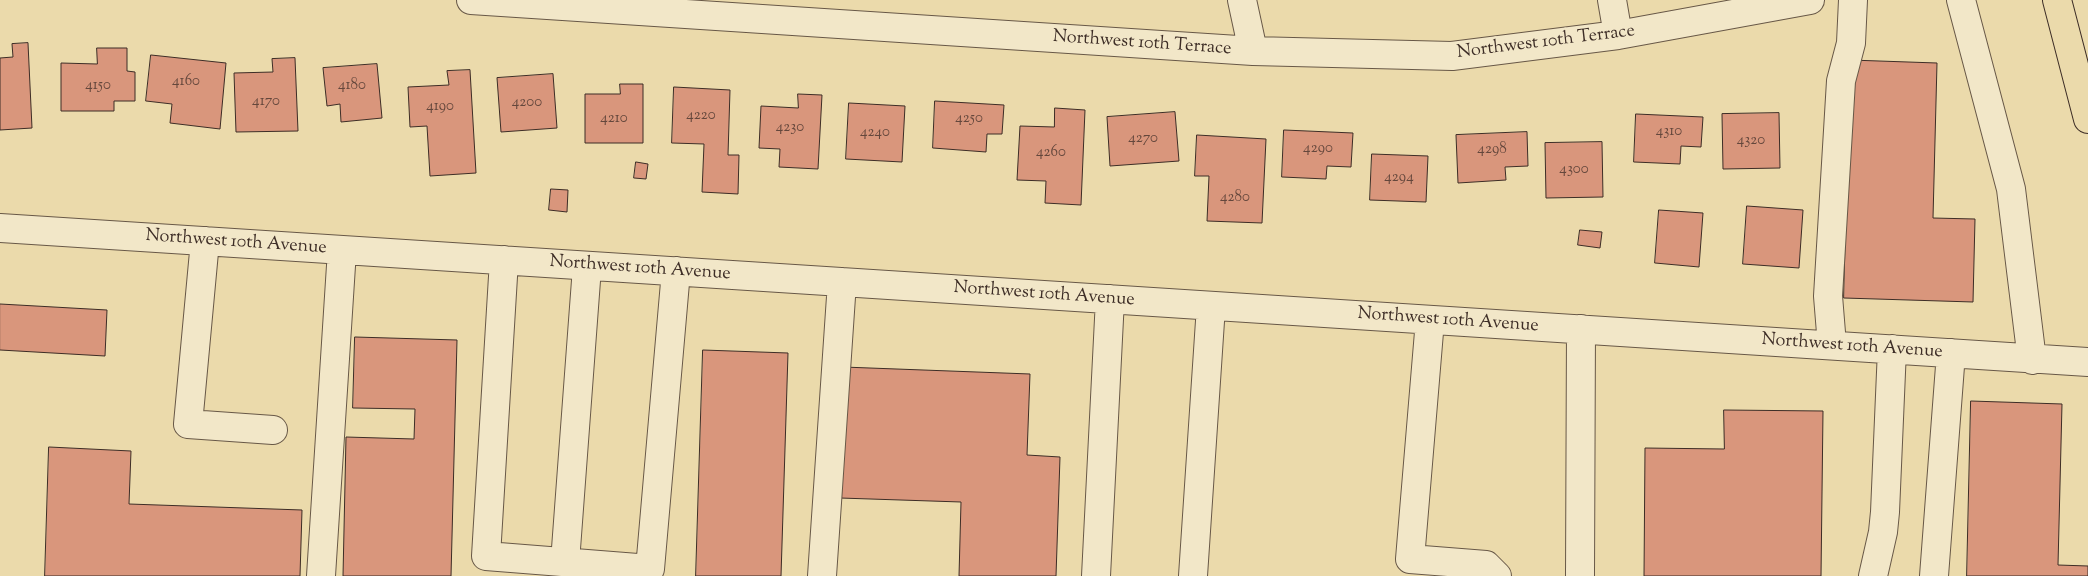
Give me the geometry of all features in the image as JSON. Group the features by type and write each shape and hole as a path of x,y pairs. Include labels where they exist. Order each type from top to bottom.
{"main road":[{"path":"2057,0 2088,119"}],"street":[{"name":"Northwest 10th Terrace","path":"472,0 1252,51 1452,56 1618,35 1810,0"},
{"path":"1242,0 1252,51"},
{"path":"1612,0 1618,35"},
{"path":"1832,345 1828,296 1841,81 1852,43 1854,0"},
{"path":"1961,0 2011,189 2032,360"},
{"name":"Northwest 10th Avenue","path":"0,228 1892,349 2032,360 2087,369"},
{"path":"205,241 188,424 273,430"},
{"path":"321,576 342,250"},
{"path":"504,260 486,556 650,568 676,271"},
{"path":"565,562 587,267"},
{"path":"822,576 842,282"},
{"path":"1096,576 1110,299"},
{"path":"1193,576 1211,306"},
{"path":"1430,320 1410,559 1486,565 1497,576"},
{"path":"1580,576 1581,329"},
{"path":"1873,576 1883,532 1885,512 1892,349"},
{"path":"1934,576 1951,353"}],"building":[{"path":"28,43 32,128 0,130 0,58 13,57 12,44"},
{"path":"97,48 127,48 127,71 135,72 135,101 114,101 114,111 61,111 61,63 97,64"},
{"path":"151,55 226,63 220,129 170,123 172,104 146,101"},
{"path":"295,58 298,131 236,132 234,73 273,72 272,59"},
{"path":"1850,60 1937,63 1933,218 1975,219 1973,302 1844,298"},
{"path":"377,64 382,118 341,122 340,104 327,106 323,68"},
{"path":"470,70 476,173 430,176 427,126 410,127 408,87 449,85 447,71"},
{"path":"553,74 557,128 501,132 497,78"},
{"path":"620,84 643,84 643,143 585,143 585,94 620,94"},
{"path":"674,87 730,90 728,155 739,155 738,194 702,192 704,144 672,143"},
{"path":"798,94 822,95 818,169 779,167 780,149 759,148 761,106 798,108"},
{"path":"935,101 1004,105 1002,134 987,134 986,152 933,148"},
{"path":"849,103 905,106 902,162 846,159"},
{"path":"1055,108 1085,110 1081,205 1045,203 1046,181 1017,180 1020,126 1054,127"},
{"path":"1175,112 1179,161 1110,166 1107,117"},
{"path":"1779,113 1780,168 1723,169 1722,114"},
{"path":"1636,114 1703,117 1701,147 1681,146 1680,164 1634,162"},
{"path":"1284,130 1353,133 1351,167 1327,166 1326,179 1282,177"},
{"path":"1527,132 1528,166 1505,167 1506,180 1458,183 1456,135"},
{"path":"1197,135 1266,139 1262,223 1207,221 1209,176 1195,176"},
{"path":"1602,142 1603,197 1546,198 1545,143"},
{"path":"1372,154 1428,156 1426,202 1370,200"},
{"path":"636,162 648,164 646,179 634,178"},
{"path":"551,189 568,190 567,212 549,210"},
{"path":"1747,206 1803,210 1799,268 1743,264"},
{"path":"1659,210 1703,213 1699,267 1655,263"},
{"path":"1580,230 1602,232 1600,248 1578,245"},
{"path":"0,304 107,310 105,356 0,350"},
{"path":"355,337 457,340 451,576 343,576 346,437 414,439 415,409 353,408"},
{"path":"703,350 788,353 781,576 696,576"},
{"path":"843,367 1030,374 1027,455 1060,457 1056,576 959,576 961,502 840,498"},
{"path":"1971,401 2062,404 2058,565 2088,566 2088,576 1967,576"},
{"path":"1724,410 1823,411 1821,576 1644,576 1645,448 1724,449"},
{"path":"49,447 131,451 129,504 302,510 300,576 45,576"}]}
